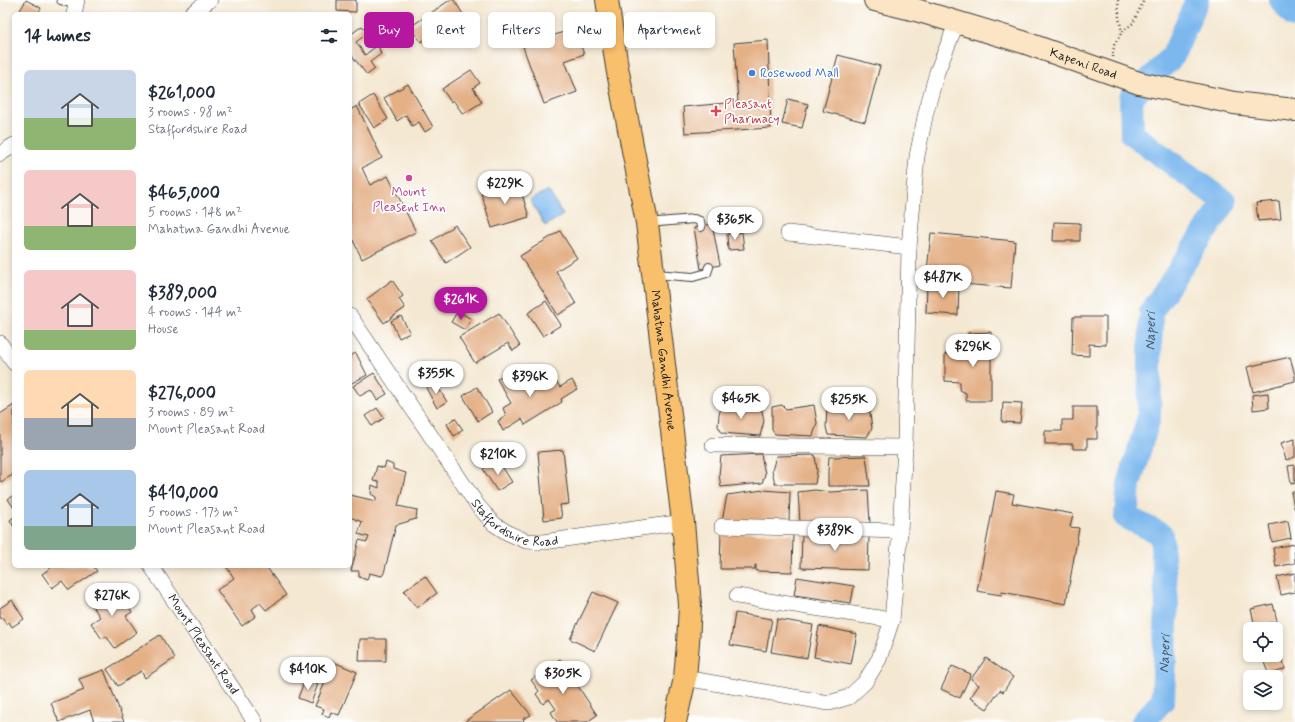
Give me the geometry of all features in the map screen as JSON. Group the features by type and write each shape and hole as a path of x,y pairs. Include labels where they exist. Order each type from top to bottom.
{"main road":[{"name":"Mahatma Gandhi Avenue","path":"607,0 647,223 683,522 690,605 685,678 675,722"},
{"name":"Kapeni Road","path":"876,0 1023,42 1139,83 1234,103 1295,110"}],"street":[{"path":"194,12 210,0"},
{"path":"685,678 829,703 849,697 865,682 878,659 892,620 900,531 905,447 909,247 917,156 926,112 937,72 957,22"},
{"path":"0,154 12,146"},
{"path":"788,233 909,247"},
{"name":"Staffordshire Road","path":"352,319 478,506 494,524 508,533 526,541 544,542 683,522"},
{"path":"0,343 12,360"},
{"path":"713,445 905,447"},
{"path":"722,526 900,531"},
{"name":"Mount Pleasant Road","path":"152,568 255,722"},
{"path":"737,596 892,620"}],"lane":[{"path":"61,0 76,6"},
{"path":"647,223 694,219 700,221 701,227"},
{"path":"654,274 693,277 707,273 709,267"}],"path":[{"path":"1118,0 1119,18 1122,32"},
{"path":"1112,73 1114,46 1122,32 1133,22 1144,0"}],"water":[{"path":"548,190 563,215 545,226 530,200"}],"building":[{"path":"26,0 41,8 39,12 19,12"},
{"path":"337,0 356,0 356,12 337,11"},
{"path":"450,0 454,0 462,12 432,12"},
{"path":"422,19 421,42 414,32 414,24"},
{"path":"362,26 364,28 364,36 356,42 365,55 374,48 379,48 381,54 370,62 375,69 367,75 352,56 352,34"},
{"path":"563,32 563,48 582,48 584,54 565,61 577,92 544,104 523,48 555,48 555,35"},
{"name":"Rosewood Mall","path":"768,40 771,128 685,133 683,107 738,102 734,43"},
{"path":"838,55 880,66 865,122 823,111"},
{"path":"471,70 480,83 473,88 482,102 463,114 453,100 451,102 442,89"},
{"path":"408,84 433,127 425,132 419,122 412,126 406,115 397,121 384,98"},
{"path":"373,95 388,119 374,128 359,104"},
{"path":"788,99 808,104 802,128 782,124"},
{"path":"357,106 382,158 362,168 370,185 388,176 416,232 362,259 352,238 352,109"},
{"path":"518,181 529,217 492,228 481,193"},
{"path":"1279,201 1281,219 1258,221 1256,203"},
{"path":"1054,222 1080,223 1080,241 1053,241"},
{"path":"712,224 720,265 701,269 694,228"},
{"path":"455,225 470,247 446,263 432,241"},
{"path":"560,231 577,258 556,271 576,304 558,315 520,256"},
{"path":"742,232 744,249 728,250 727,234"},
{"path":"931,233 1015,241 1011,288 926,281"},
{"path":"392,280 403,296 399,299 405,308 384,323 367,299"},
{"path":"927,284 959,285 958,315 926,313"},
{"path":"546,301 561,325 543,336 528,313"},
{"path":"458,311 471,319 465,330 451,322"},
{"path":"499,313 520,346 513,351 508,343 475,363 459,337"},
{"path":"401,316 410,333 399,338 391,321"},
{"path":"1073,317 1106,317 1106,345 1089,344 1089,356 1072,355"},
{"path":"991,332 991,401 966,401 966,393 960,390 960,382 945,381 945,354 968,354 968,333"},
{"path":"356,353 367,375 352,383 352,355"},
{"path":"1290,357 1295,375 1295,381 1253,392 1247,367"},
{"path":"517,366 530,389 547,378 551,384 556,381 560,387 572,380 577,389 561,399 562,402 525,425 522,419 503,431 498,421 506,416 503,408 511,403 497,379"},
{"path":"374,373 387,394 377,400 371,390 360,396 353,386"},
{"path":"435,382 447,402 437,408 426,388"},
{"path":"477,387 492,412 478,421 463,396"},
{"path":"1268,393 1269,408 1253,410 1252,395"},
{"path":"1003,402 1022,403 1020,423 1002,422"},
{"path":"731,403 732,409 753,405 761,406 764,421 760,436 722,433 718,426 721,407"},
{"path":"782,405 786,409 814,405 817,423 813,436 775,434 772,430 772,407"},
{"path":"827,405 841,407 869,407 872,428 867,437 828,435 826,427"},
{"path":"12,406 12,475 1,482 0,480 0,414"},
{"path":"1073,407 1097,407 1097,439 1087,439 1087,449 1073,449 1073,444 1045,444 1045,431 1062,431 1062,420 1073,420"},
{"path":"377,408 384,418 372,426 365,416"},
{"path":"455,418 463,430 454,436 447,424"},
{"path":"1295,439 1295,457 1286,460 1281,443"},
{"path":"563,450 569,504 560,505 562,518 544,520 538,452"},
{"path":"761,454 765,474 762,483 721,487 719,475 721,456"},
{"path":"815,455 817,471 815,484 775,484 772,471 776,456"},
{"path":"866,456 870,486 828,486 829,457"},
{"path":"498,460 512,482 497,491 483,469"},
{"path":"386,462 393,465 393,469 406,473 398,506 417,510 416,519 396,525 384,573 382,576 369,573 367,580 359,577 359,571 351,571 359,540 367,542 369,537 358,534 362,522 352,518 352,495 376,501 376,497 371,494 372,485 379,488 379,482 373,481 377,466 384,468"},
{"path":"1295,465 1295,483 1291,484 1288,466"},
{"path":"763,490 790,492 789,522 722,521 727,495"},
{"path":"815,490 830,492 868,490 870,523 800,523 798,492"},
{"path":"996,491 1014,494 1012,503 1073,514 1070,527 1079,528 1066,604 1002,592 1001,595 977,591"},
{"path":"1291,492 1295,492 1295,508 1294,508"},
{"path":"12,496 12,505 8,499"},
{"path":"1288,521 1291,538 1272,542 1269,525"},
{"path":"721,532 793,534 792,572 756,571 756,565 755,569 720,569"},
{"path":"802,534 869,536 868,570 801,568"},
{"path":"1294,544 1295,563 1276,567 1273,548"},
{"path":"51,568 95,568 97,571 69,590 62,581 52,588 42,574"},
{"path":"227,568 267,568 286,595 266,610 260,603 252,609 256,616 242,626 217,590 234,578"},
{"path":"1295,573 1295,592 1281,595 1277,577"},
{"path":"425,576 437,593 417,608 404,591"},
{"path":"797,577 854,586 851,603 794,595"},
{"path":"113,584 132,612 126,616 137,632 115,648 106,636 102,639 91,623 100,617 89,601"},
{"path":"593,592 618,603 595,651 570,639"},
{"path":"12,600 24,619 12,627 9,622 6,624 2,617 0,619 0,608"},
{"path":"1273,604 1277,621 1254,622 1251,609"},
{"path":"735,613 772,619 766,651 730,645"},
{"path":"777,619 813,625 807,658 771,652"},
{"path":"819,626 857,634 851,664 814,657"},
{"path":"160,635 175,658 145,678 141,671 118,686 107,669"},
{"path":"360,639 386,639 386,661 359,661"},
{"path":"986,658 1013,677 1003,692 1000,690 987,709 970,698 979,685 971,679"},
{"path":"560,659 597,715 587,722 557,722 551,712 556,709 549,699 543,704 536,694 539,691 531,680"},
{"path":"329,660 357,672 339,715 331,712 329,717 322,714 324,709 315,706 326,680 311,674 317,661 327,665"},
{"path":"1264,662 1283,662 1285,669 1282,670 1267,670"},
{"path":"952,666 971,674 960,698 941,689"},
{"path":"104,670 124,722 94,722 90,710 59,722 51,703 84,690 79,679"},
{"path":"305,679 318,684 311,703 298,698"},
{"path":"511,690 531,715 523,719 524,722 464,722"}],"waterway":[{"name":"Naperi","path":"1143,722 1163,700 1167,603 1161,534 1126,517 1129,484 1149,417 1151,312 1225,202 1132,134 1131,98 1173,56 1197,0"},
{"name":"Naperi","path":"1281,0 1295,16"}],"place":[{"name":"Rosewood Mall","path":"752,73"},
{"name":"Pleasant Pharmacy","path":"716,111"},
{"name":"Mount Pleasent Inn","path":"409,178"}]}
